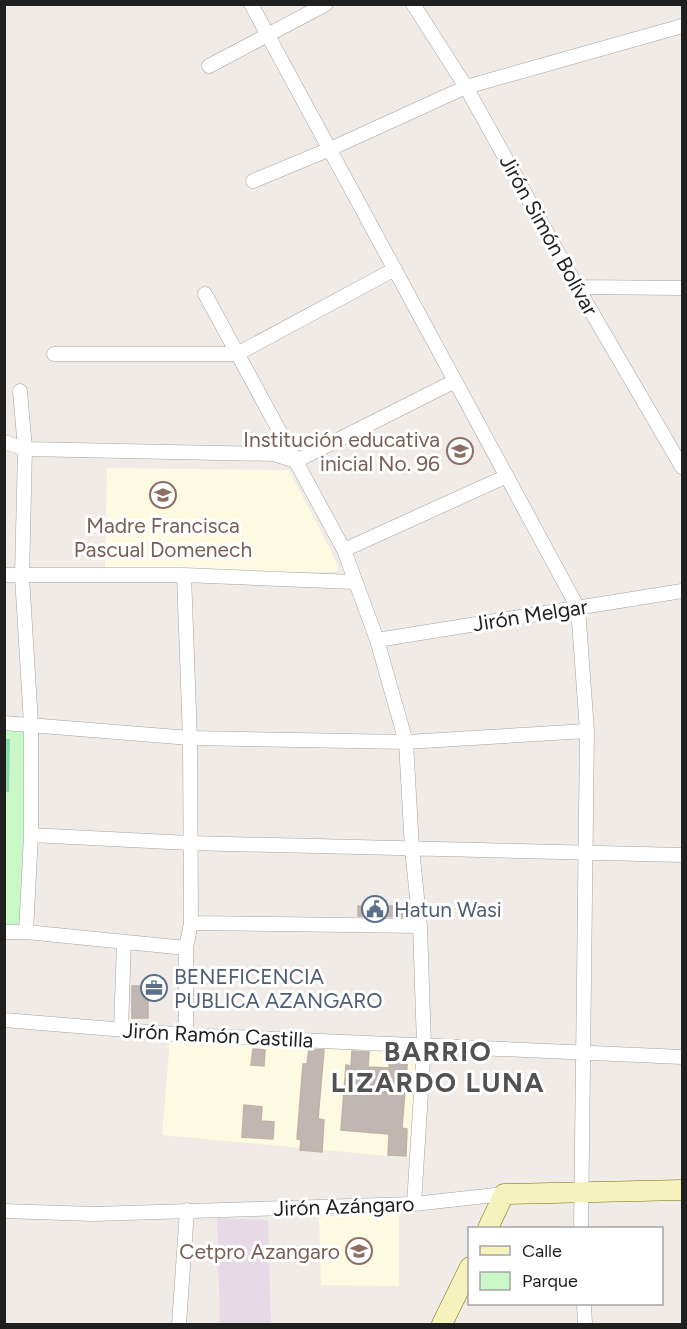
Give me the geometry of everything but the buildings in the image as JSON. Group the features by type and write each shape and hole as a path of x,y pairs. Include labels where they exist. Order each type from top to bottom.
{"street":[{"path":"251,4 578,608 587,731 581,1227"},
{"path":"209,66 326,4"},
{"name":"Jirón Simón Bolívar","path":"413,4 466,87 577,287 682,467"},
{"path":"253,181 330,149 466,87 682,26"},
{"path":"54,354 237,354 395,269"},
{"path":"577,287 682,288"},
{"path":"205,294 344,550 377,640 406,742 412,849 420,926 424,1045 414,1204"},
{"path":"4,442 25,449 274,454 296,461 455,381"},
{"path":"20,391 25,449 22,576 32,724 31,835 26,932"},
{"path":"344,550 507,476"},
{"path":"184,574 190,738 191,923 186,948 186,1035"},
{"path":"4,575 184,574 354,582"},
{"name":"Jirón Melgar","path":"377,640 682,591"},
{"path":"4,723 190,738 406,742 587,731"},
{"path":"31,835 189,843 682,855"},
{"path":"191,923 420,926"},
{"path":"4,932 26,932 186,948"},
{"path":"121,1030 124,942"},
{"name":"Jirón Ramón Castilla","path":"4,1020 186,1035 682,1057"},
{"name":"Jirón Azángaro","path":"4,1211 93,1214 414,1204 504,1194 682,1190"},
{"path":"488,1227 504,1194"},
{"path":"179,1324 187,1210"},
{"path":"442,1324 468,1271"},
{"path":"584,1305 585,1324"}],"shaded area":[{"path":"107,468 289,470 339,567 336,572 105,571"},
{"path":"170,1041 418,1049 409,1158 162,1135"},
{"name":"Cetpro Azangaro","path":"399,1213 399,1286 321,1285 319,1217"},
{"path":"217,1218 268,1220 271,1324 220,1324"}],"green space":[{"path":"5,723 31,724 26,932 5,931"},
{"path":"5,739 10,739 9,792 5,792"}],"place":[{"name":"Institución educativa inicial No. 96","path":"460,451"},
{"name":"Madre Francisca Pascual Domenech","path":"163,495"},
{"name":"Hatun Wasi","path":"375,909"},
{"name":"BENEFICENCIA PUBLICA AZANGARO","path":"154,988"},
{"name":"Cetpro Azangaro","path":"359,1251"}],"district":[{"name":"BARRIO LIZARDO LUNA","path":"438,1066"}]}
